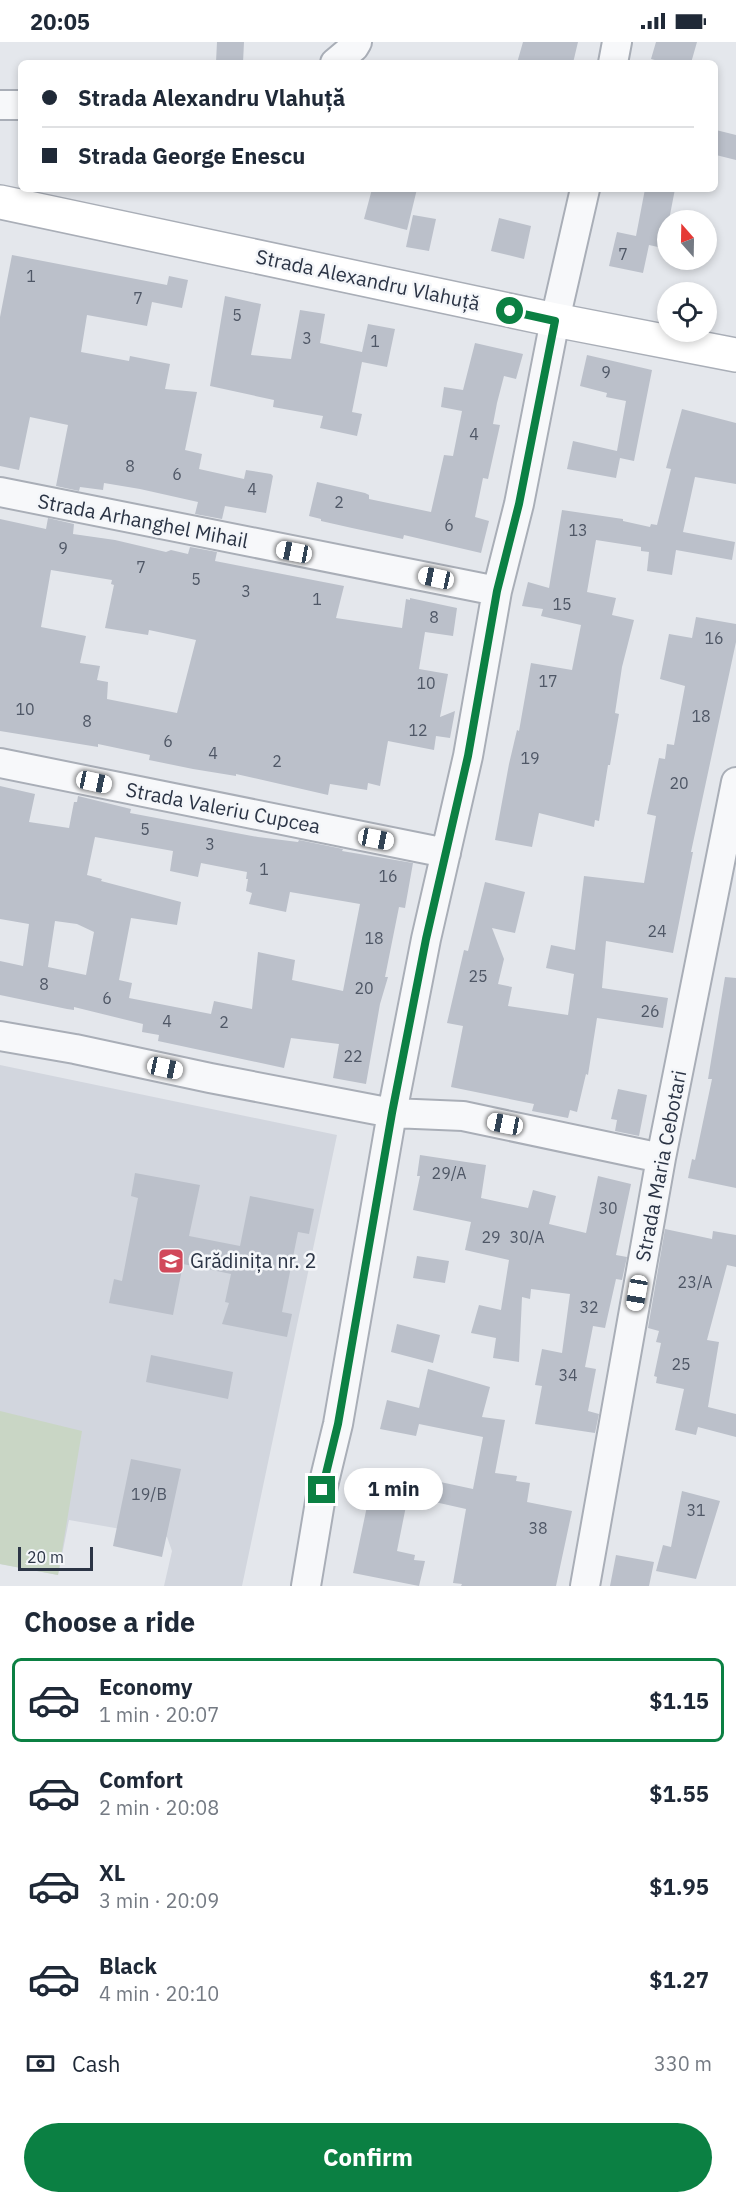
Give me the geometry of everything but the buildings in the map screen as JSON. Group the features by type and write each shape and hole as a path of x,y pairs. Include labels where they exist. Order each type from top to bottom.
{"street":[{"path":"339,60 357,42"},
{"path":"614,60 617,42"},
{"path":"0,105 18,105"},
{"path":"306,1586 322,1490 338,1424 392,1113 426,939 468,756 497,591 519,504 555,321 584,192"},
{"name":"Strada Аlexandru Vlahuță","path":"0,202 555,321 736,355"},
{"name":"Strada Arhanghel Mihail","path":"0,492 497,591"},
{"name":"Strada Valeriu Cupcea","path":"0,763 446,853"},
{"name":"Strada Maria Cebotari","path":"585,1586 661,1158 736,782"},
{"path":"0,1036 392,1113 463,1116 661,1158"}],"shaded area":[{"name":"Grădinița nr. 2","path":"0,1065 337,1135 242,1586 164,1586 172,1551 167,1537 69,1520 58,1575 0,1564"}],"green space":[{"path":"0,1411 82,1431 58,1575 0,1564"}],"place":[{"name":"Grădinița nr. 2","path":"171,1261"}],"route":[{"path":"322,1490 338,1424 392,1113 426,939 468,756 497,591 519,504 555,321 510,311"}]}
